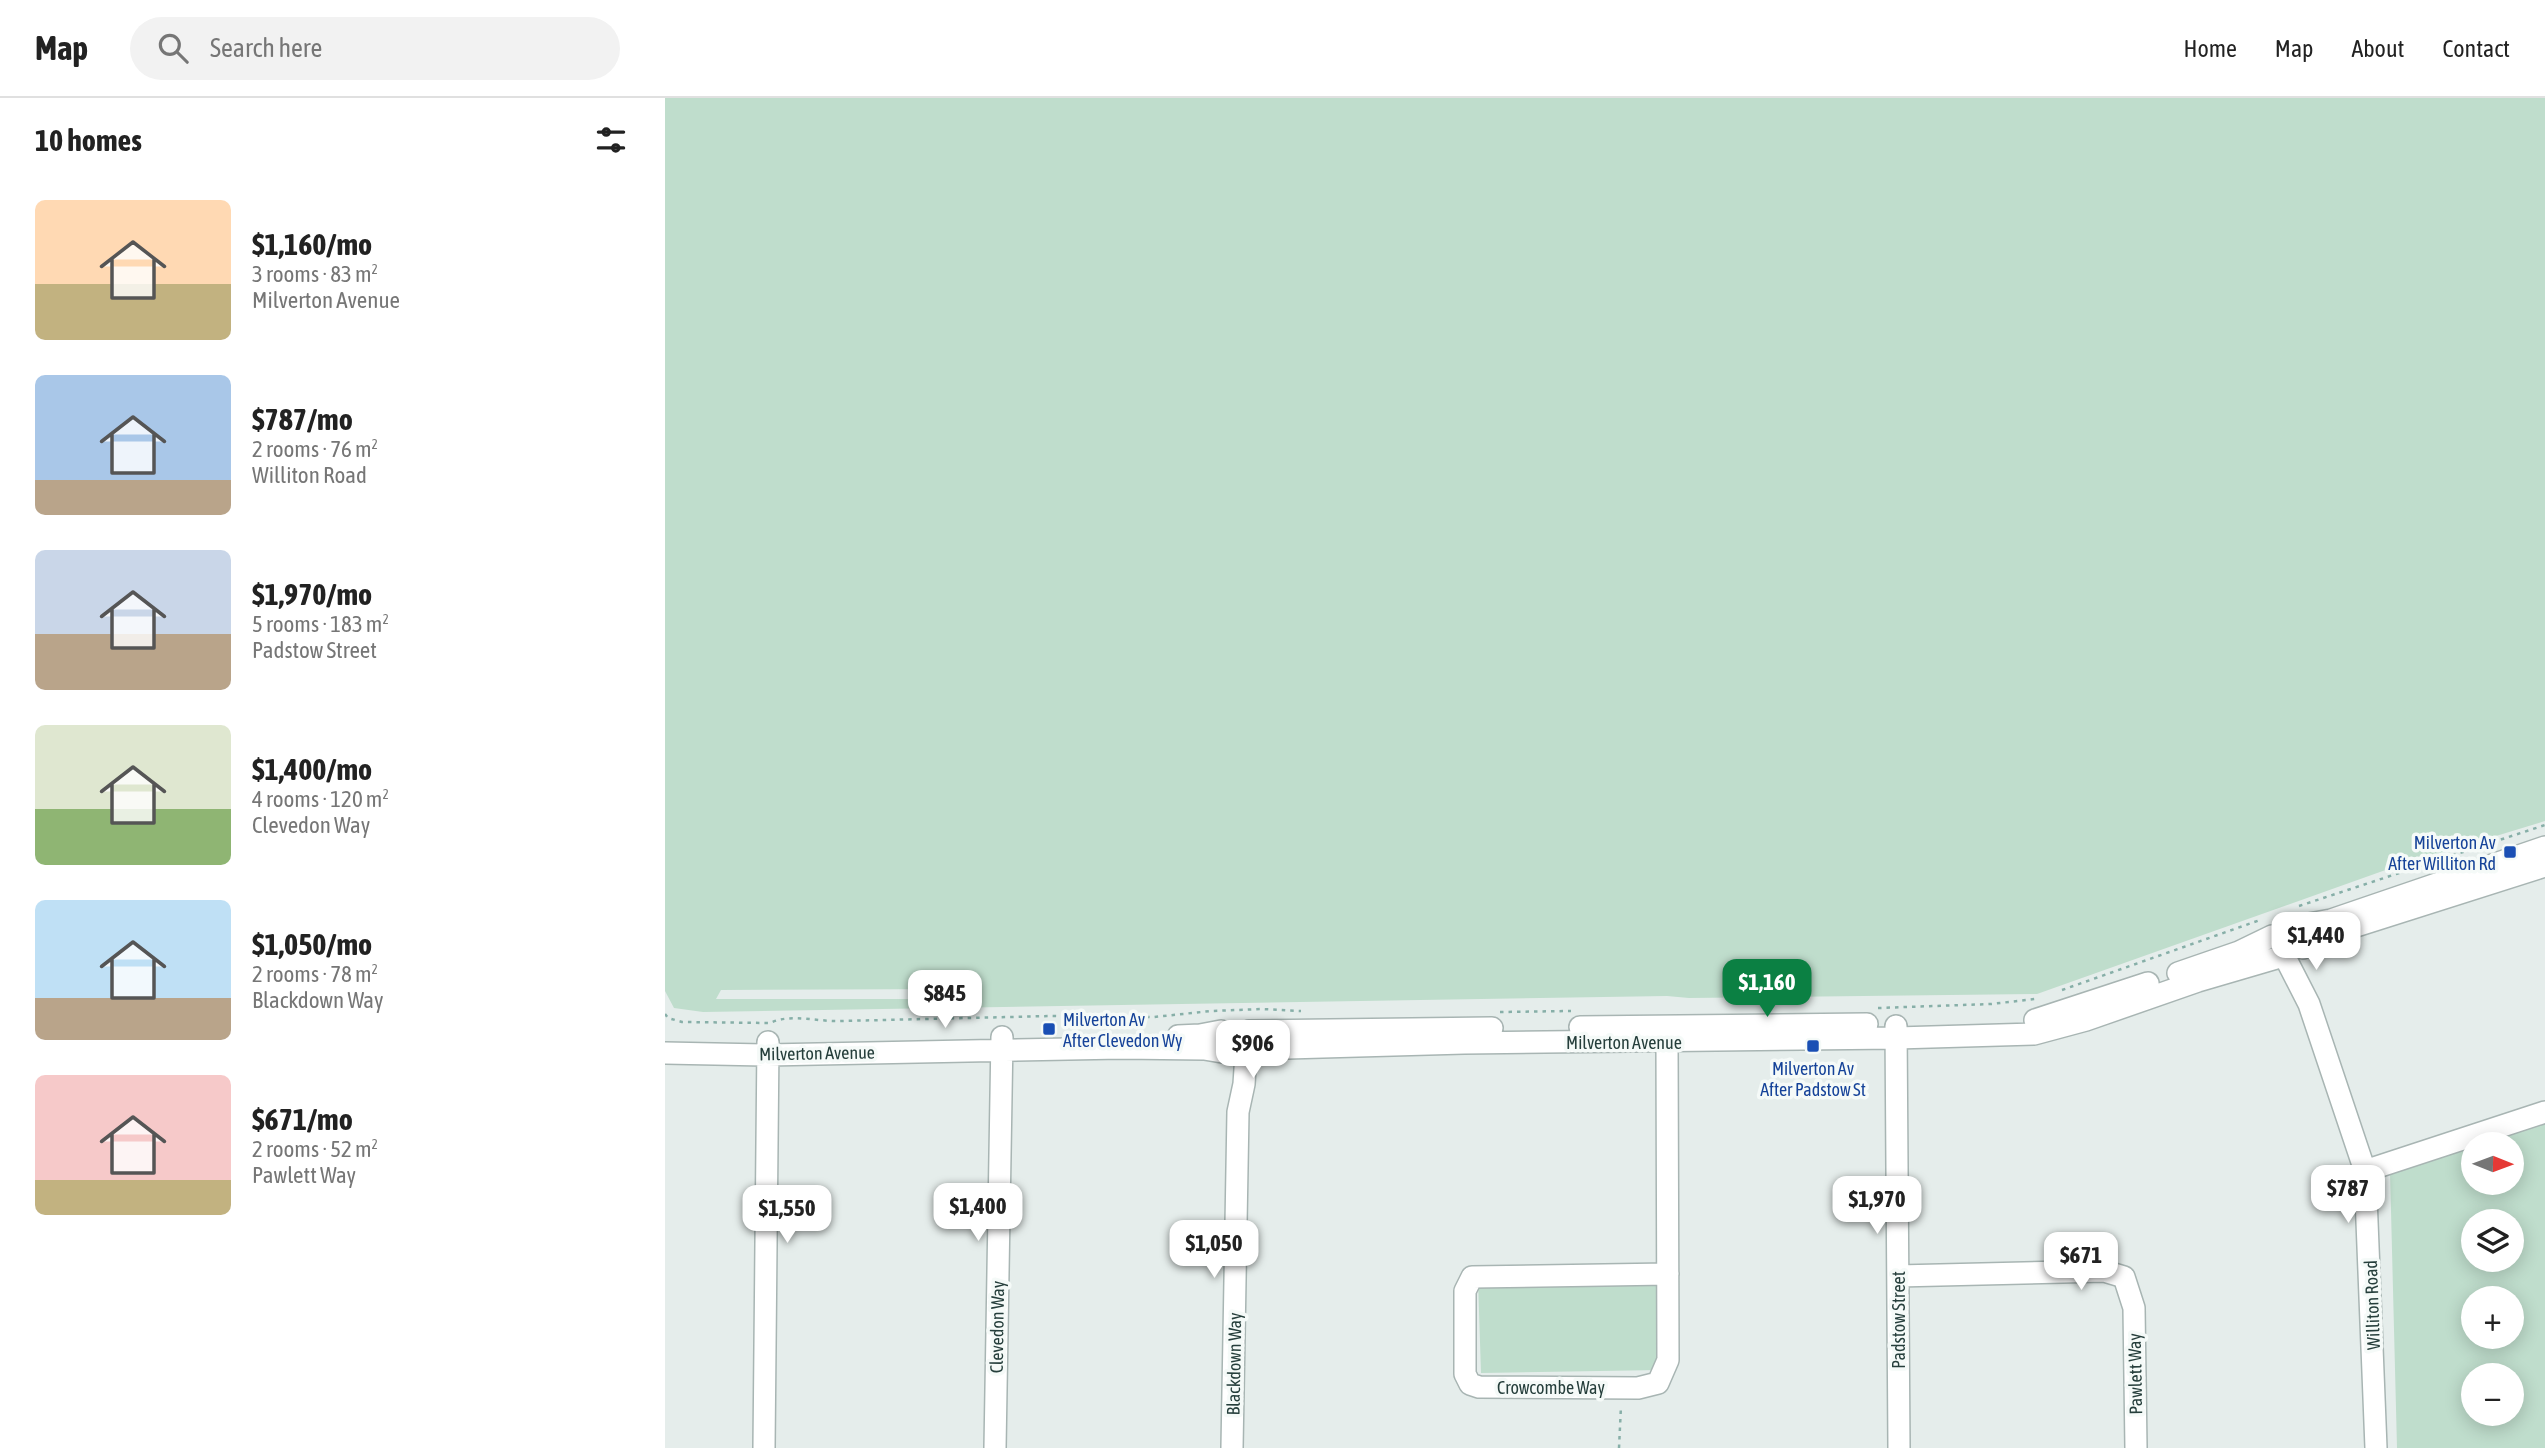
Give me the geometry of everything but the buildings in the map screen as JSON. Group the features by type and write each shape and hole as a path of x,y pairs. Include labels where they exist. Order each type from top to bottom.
{"street":[{"path":"2293,917 2331,920 2545,847"},
{"name":"Milverton Avenue","path":"665,1053 1002,1044 1200,1035 1236,1046 1667,1034 1896,1031 2034,1034 2051,1031 2198,981 2292,954 2334,933 2545,866"},
{"path":"2270,927 2272,948 2292,954 2301,933 2293,917"},
{"name":"Milverton Avenue","path":"1896,1031 2045,1018 2239,951 2270,927 2281,928 2293,917"},
{"name":"Williton Road","path":"2292,954 2365,1171 2377,1448"},
{"name":"Padstow Street","path":"1896,1031 1899,1448"},
{"name":"Crowcombe Way","path":"1667,1034 1668,1274 1668,1360 1664,1374 1658,1383 1638,1388 1479,1387 1470,1384 1465,1374 1466,1284 1472,1278 1668,1274"},
{"name":"Milverton Avenue","path":"665,1041 768,1049"},
{"name":"Clevedon Way","path":"995,1448 1002,1044"},
{"name":"Blackdown Way","path":"1232,1448 1238,1112 1236,1046"},
{"path":"764,1448 768,1049"},
{"path":"2365,1171 2545,1112"},
{"name":"Pawlett Way","path":"1898,1276 2104,1271 2124,1278 2134,1308 2136,1448"}],"path":[{"path":"2293,917 2545,825"},
{"path":"2057,992 2270,927"},
{"path":"1873,1009 1912,1005 1991,1004 2038,999"},
{"path":"665,1014 668,1018 682,1022 770,1023 782,1017 829,1022 1051,1016 1154,1017 1211,1010 1308,1011"},
{"path":"1496,1012 1574,1011"},
{"path":"1619,1448 1621,1388"}],"green space":[{"path":"665,98 2545,98 2545,821 2394,867 2037,994 1689,998 1667,996 703,1012 674,1008 665,991","holes":["956,989 948,999 716,999 721,990"]},
{"path":"2545,1121 2545,1448 2397,1448 2390,1171 2461,1148 2461,1195 2524,1195 2524,1132 2511,1132"},
{"path":"1656,1274 1660,1370 1481,1373 1478,1280"}],"place":[{"name":"Milverton Av After Williton Rd","path":"2510,852"},
{"name":"Milverton Av After Clevedon Wy","path":"1049,1029"},
{"name":"Milverton Av After Padstow St","path":"1813,1046"}]}
